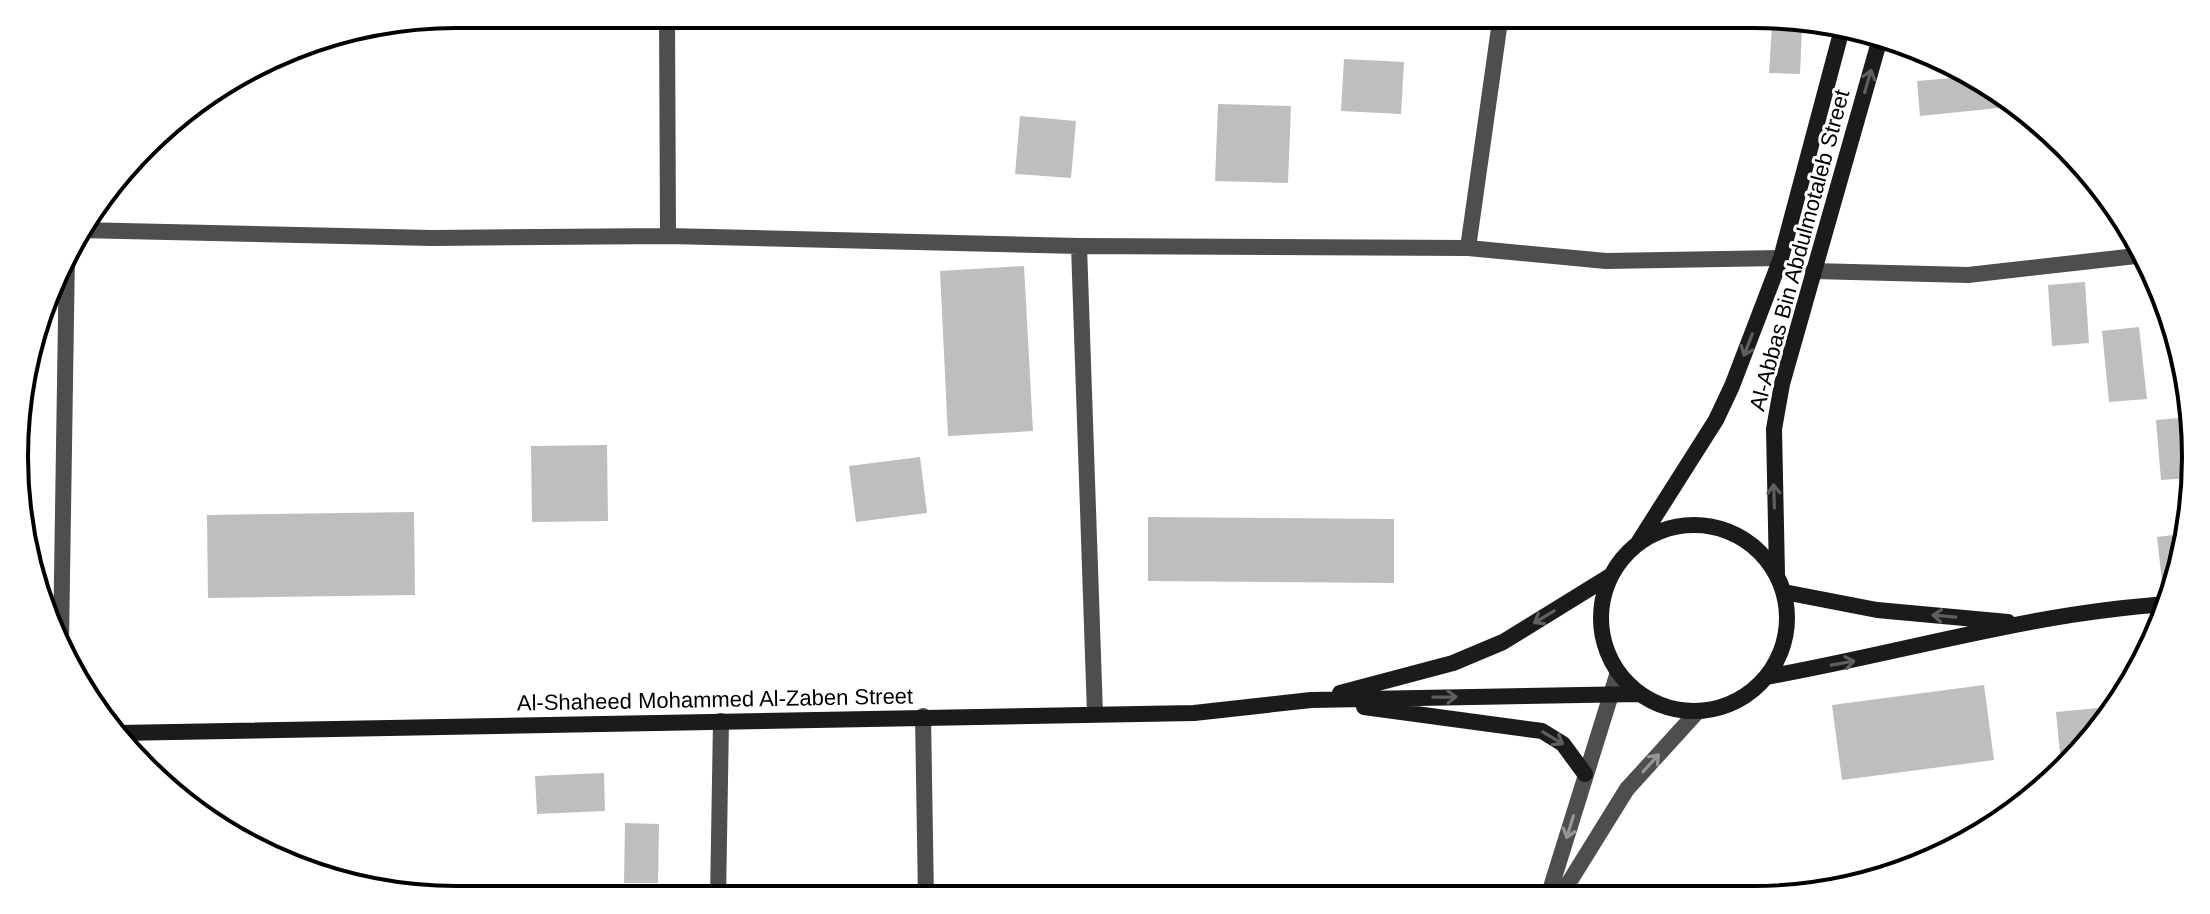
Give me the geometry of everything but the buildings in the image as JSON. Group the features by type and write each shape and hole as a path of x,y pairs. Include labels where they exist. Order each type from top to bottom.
{"street":[{"path":"667,28 668,236"},
{"path":"1468,248 1499,28"},
{"name":"Al-Abbas Bin Abdulmotaleb Street","path":"1638,543 1716,420 1781,258 1840,37"},
{"name":"Al-Abbas Bin Abdulmotaleb Street","path":"1777,574 1774,429 1782,384 1878,47"},
{"path":"93,230 432,238 668,236 1079,246 1468,248 1606,261 1781,258"},
{"path":"1079,246 1095,714"},
{"path":"1813,271 1968,275 2132,256"},
{"path":"61,622 67,280"},
{"path":"1675,526 1714,526 1751,543 1777,574 1784,592 1788,622 1782,651 1766,677 1735,701 1698,711 1667,707 1639,694 1618,672 1602,635 1601,605 1610,576 1638,543 1675,526"},
{"name":"Al-Shaheed Mohammed Al-Zaben Street","path":"1311,700 1453,663 1503,642 1610,576"},
{"path":"1784,592 1877,610 2021,623"},
{"path":"1766,677 1877,657 2021,623 2155,606"},
{"path":"1551,886 1618,672"},
{"name":"Al-Shaheed Mohammed Al-Zaben Street","path":"128,733 1194,713 1311,700 1639,694"},
{"path":"1311,700 1542,731 1563,744 1585,774"},
{"path":"1567,886 1627,789 1698,711"},
{"path":"923,716 926,886"},
{"path":"718,886 721,721"}]}
